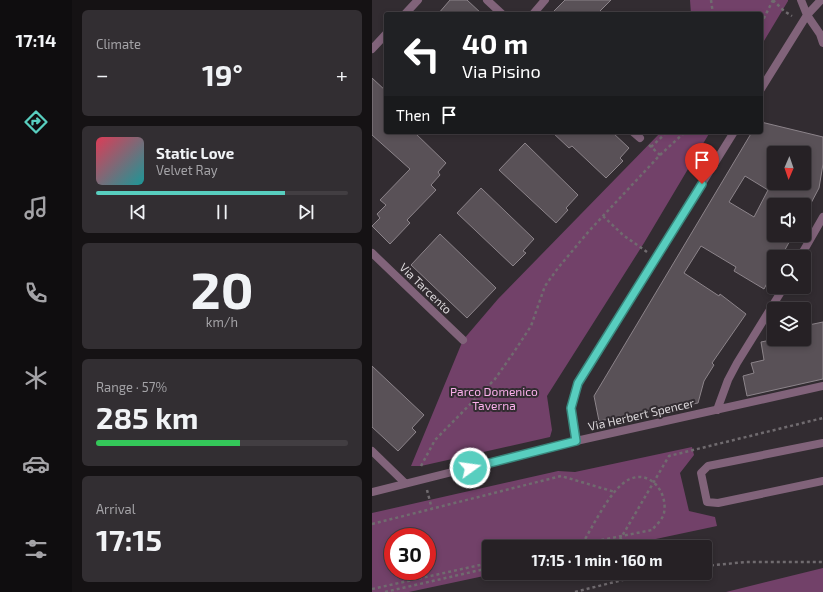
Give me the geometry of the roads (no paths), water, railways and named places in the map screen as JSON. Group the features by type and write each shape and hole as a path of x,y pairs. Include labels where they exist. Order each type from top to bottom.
{"street":[{"path":"407,12 418,0"},
{"path":"487,0 500,12"},
{"path":"535,12 545,0"},
{"path":"801,0 807,15 820,34 823,42"},
{"path":"763,86 807,15 821,0"},
{"path":"372,49 384,36"},
{"path":"635,134 640,138"},
{"path":"576,441 571,414 571,402 576,388 733,134"},
{"path":"804,250 823,217"},
{"name":"Via Tarcento","path":"372,253 463,340"},
{"path":"717,410 728,380 737,363 780,294"},
{"name":"Via Herbert Spencer","path":"372,492 576,441 823,386"},
{"path":"823,443 708,466 701,474 707,502 718,503 823,481"},
{"path":"372,451 405,483"}],"park label":[{"name":"Parco Domenico Taverna","path":"494,398"}]}
